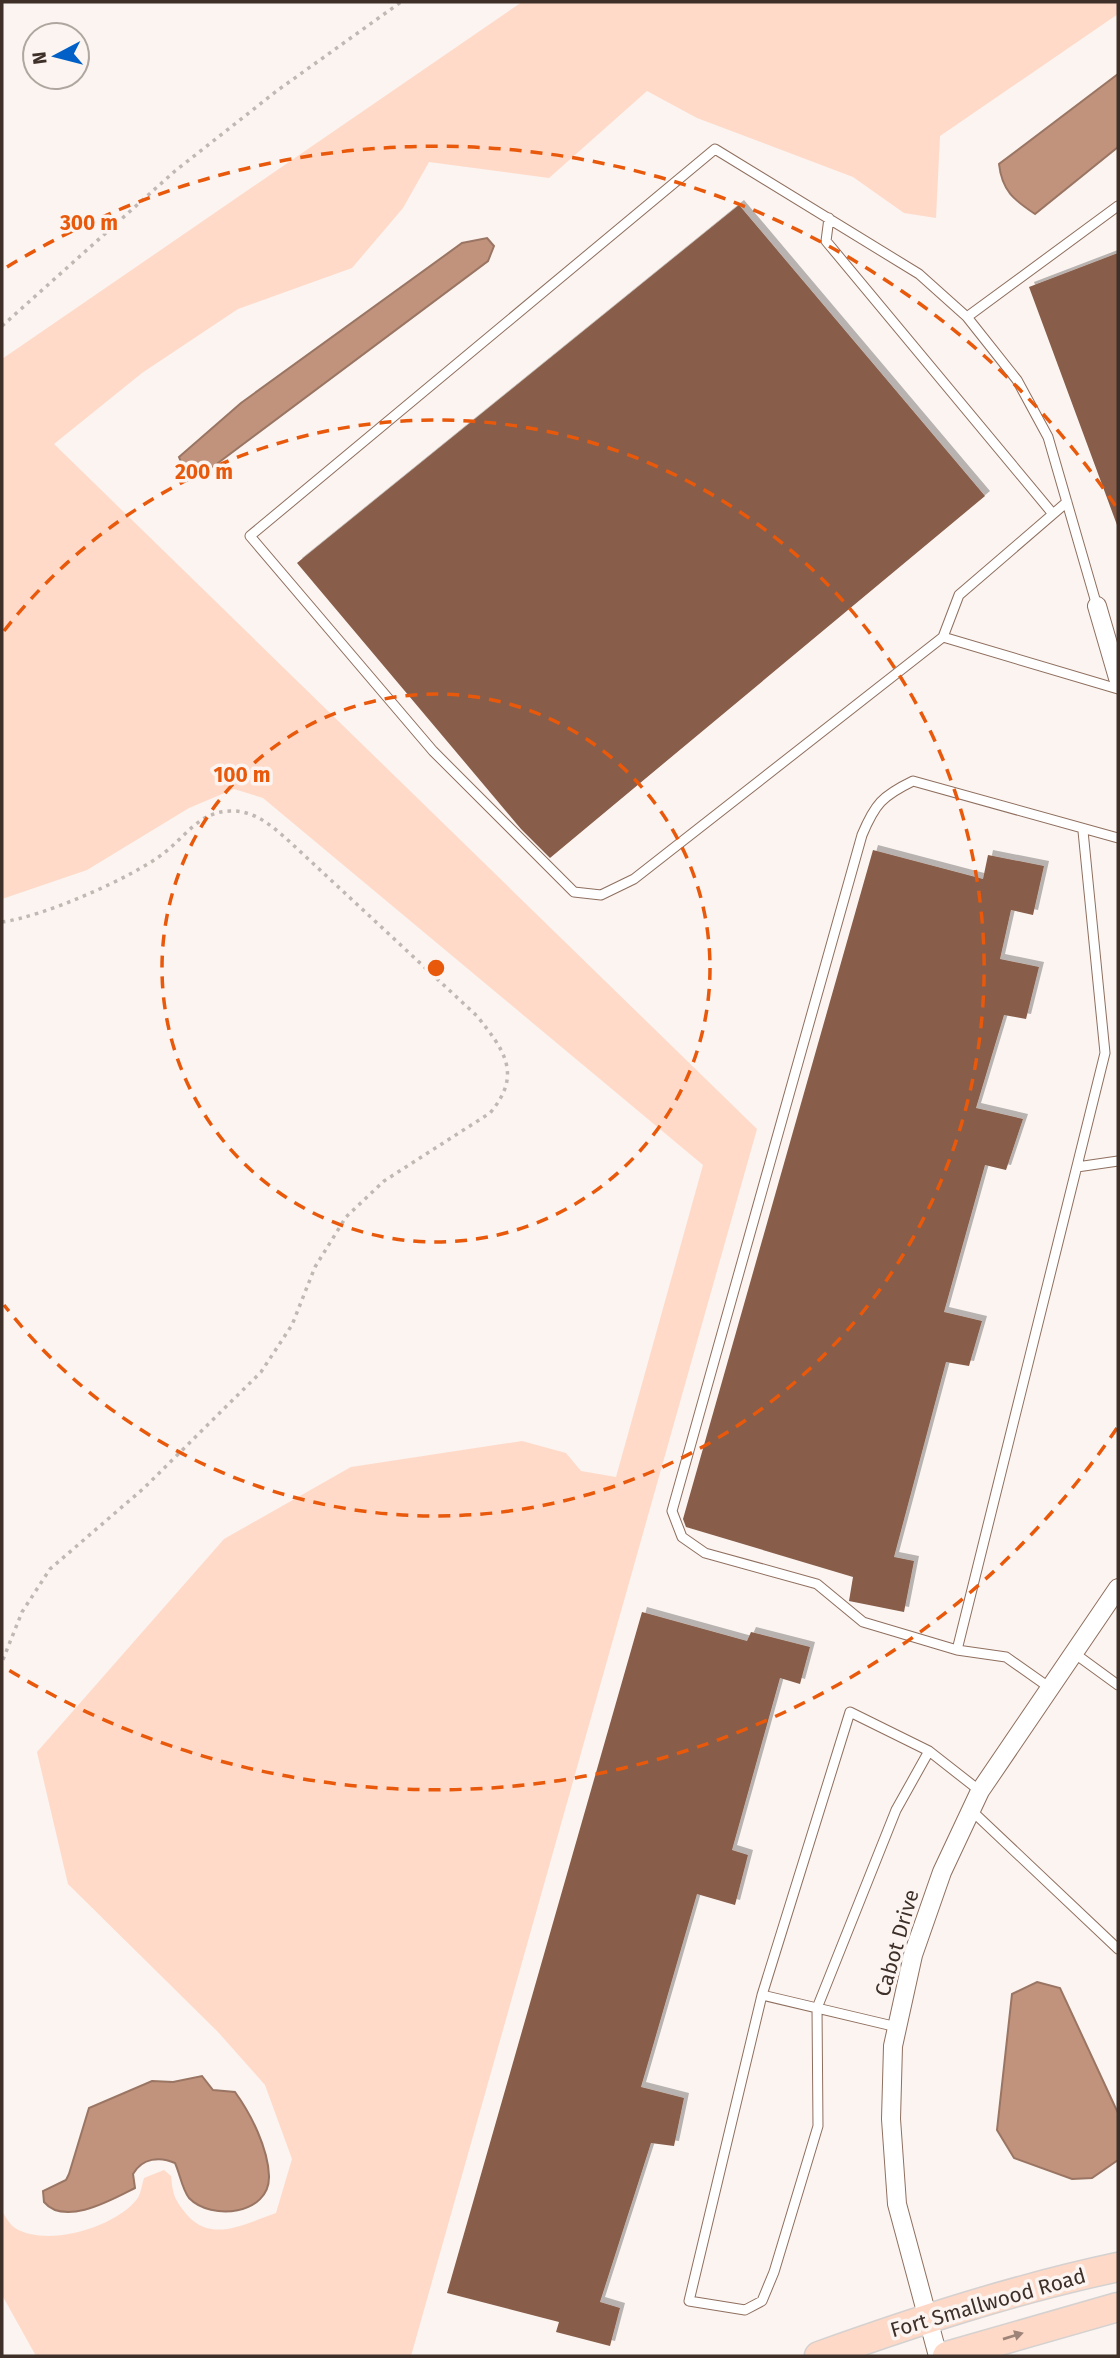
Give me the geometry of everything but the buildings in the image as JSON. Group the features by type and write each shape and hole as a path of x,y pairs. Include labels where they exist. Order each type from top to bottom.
{"main road":[{"name":"Fort Smallwood Road","path":"818,2356 928,2317 1037,2284 1118,2267"},
{"name":"Fort Smallwood Road","path":"947,2356 1118,2307"}],"street":[{"path":"1097,606 1118,678"},
{"name":"Cabot Drive","path":"939,2356 897,2204 891,2119 893,2046 913,1955 942,1872 980,1791 1118,1588"}],"lane":[{"path":"1067,502 959,595 943,637 634,879 601,895 574,892 433,751 250,537 715,149 919,274 967,317 1017,380 1048,437 1067,502 1097,606"},
{"path":"967,317 1118,206"},
{"path":"829,219 826,241 1053,514"},
{"path":"943,637 1118,689"},
{"path":"1050,1688 1006,1657 957,1650 863,1622 817,1584 705,1553 682,1537 673,1511 858,848 875,805 891,791 913,781 1083,831 1118,838"},
{"path":"957,1650 1105,1053 1083,831"},
{"path":"1077,1167 1118,1161"},
{"path":"1074,1653 1118,1685"},
{"path":"929,1751 896,1810 817,2008 818,2126 762,2301 745,2310 689,2301 762,1995 850,1712 929,1751 980,1791"},
{"path":"971,1810 1118,1949"},
{"path":"762,1995 897,2027"}],"path":[{"path":"2,326 175,171 278,90 401,2"},
{"path":"2,922 47,912 129,873 163,854 195,823 211,815 229,811 245,812 265,821 290,842 477,1016 498,1042 507,1062 508,1080 503,1098 490,1113 384,1181 346,1217 315,1267 292,1325 261,1372 144,1488 50,1569 22,1612 2,1662"}],"shaded area":[{"path":"522,2 1118,2 1118,14 940,136 936,218 904,213 853,177 697,118 647,91 549,178 429,162 403,208 352,268 238,309 142,373 54,444 757,1129 411,2356 36,2356 2,2295 2,2211 13,2227 29,2234 45,2236 80,2232 98,2226 127,2209 138,2197 144,2178 164,2170 171,2176 175,2198 188,2216 198,2224 219,2230 276,2213 292,2159 265,2085 218,2032 68,1884 37,1752 224,1539 351,1467 522,1441 566,1453 581,1471 616,1477 703,1165 263,798 234,789 189,808 87,870 2,899 2,359"},
{"path":"1118,74 1118,147 1035,214 1010,194 999,164"},
{"path":"487,238 494,246 488,261 214,466 194,478 185,472 179,457 241,403 462,243"},
{"path":"1037,1982 1060,1988 1118,2113 1118,2160 1092,2178 1072,2179 1014,2158 997,2130 1012,1994"},
{"path":"202,2076 213,2090 235,2092 253,2121 266,2154 269,2176 267,2189 260,2199 238,2210 211,2210 189,2198 175,2163 157,2159 141,2165 133,2174 135,2188 102,2204 64,2212 53,2209 44,2202 43,2191 66,2180 69,2174 89,2108 152,2081 173,2082"}]}
